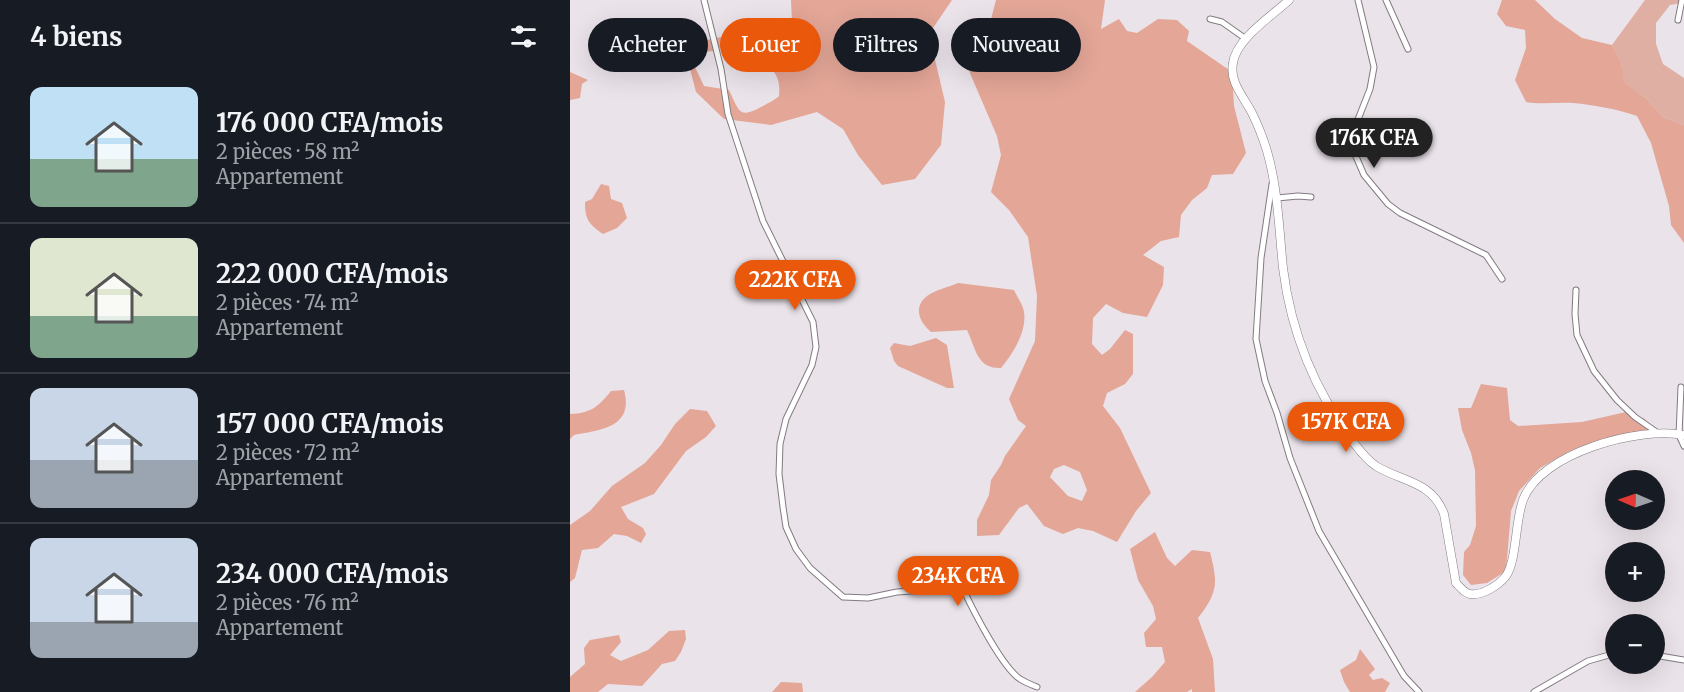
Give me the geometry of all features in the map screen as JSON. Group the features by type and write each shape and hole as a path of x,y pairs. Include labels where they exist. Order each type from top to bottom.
{"main road":[{"path":"1289,0 1246,39 1235,54 1232,72 1252,112 1274,174 1289,303 1295,333 1305,358 1339,421 1366,458 1377,466 1422,487 1431,493 1440,504 1444,514 1456,583 1463,591 1470,594 1479,593 1488,590 1505,577 1510,568 1518,515 1524,497 1535,481 1547,470 1567,457 1614,442 1658,433 1682,435"}],"street":[{"path":"704,0 721,69 728,114 764,221 813,322 816,347 812,366 786,419 780,444 779,474 786,527 796,549 810,568 843,597 868,598 897,592 952,588 964,591 1001,657 1019,678 1037,687"},
{"path":"1358,0 1374,67 1370,89 1354,127 1354,152 1364,175 1388,204 1400,213 1486,255 1502,279"},
{"path":"1386,0 1408,49"},
{"path":"1678,20 1682,0"},
{"path":"1210,20 1222,22 1246,39"},
{"path":"1274,174 1261,258 1256,339 1265,381 1290,458 1319,531 1404,676 1419,692"},
{"path":"1276,198 1311,197"},
{"path":"1575,290 1577,335 1594,371 1617,400 1635,417 1658,433"},
{"path":"1681,387 1684,446"},
{"path":"1533,692 1588,661 1605,657"},
{"path":"1665,657 1684,660"}],"shaded area":[{"path":"791,0 952,0 939,19 833,18 833,72 938,72 945,102 941,145 915,179 882,185 858,155 843,129 817,112 771,125 724,119 696,92 691,72 697,72 704,86 729,90 738,109 745,113 779,96 779,83 774,72 821,72 821,18 792,18"},
{"path":"996,0 1105,0 1101,29 1119,19 1127,31 1137,33 1158,19 1177,20 1189,31 1187,41 1232,72 1234,106 1246,153 1233,174 1212,175 1207,188 1192,200 1181,215 1179,237 1161,241 1143,255 1164,267 1163,285 1147,317 1123,313 1106,304 1093,318 1092,344 1102,355 1110,349 1125,330 1133,334 1133,374 1125,384 1107,393 1103,406 1120,428 1151,493 1136,511 1117,542 1093,531 1078,528 1063,534 1044,526 1027,504 1019,508 999,535 977,536 977,520 989,495 991,480 1026,426 1018,420 1009,399 1035,341 1037,296 1028,237 1009,210 991,192 1001,155 997,136 969,72 1081,72 1081,18 991,18","holes":["1064,465 1080,472 1087,490 1082,501 1068,496 1050,477 1054,469"]},
{"path":"1502,0 1535,0 1555,19 1582,38 1612,45 1621,61 1624,83 1645,97 1663,117 1684,125 1684,243 1671,225 1669,206 1651,143 1637,116 1597,106 1526,102 1515,80 1526,48 1525,30 1506,26 1497,14"},
{"path":"1645,0 1684,0 1684,5 1681,3 1670,5 1656,23 1656,44 1663,64 1684,78 1684,125 1663,117 1645,97 1623,83 1621,61 1612,45"},
{"path":"720,37 720,48 708,52 708,40"},
{"path":"570,72 588,80 582,84 580,98 570,100"},
{"path":"601,184 609,186 611,199 622,203 627,218 617,228 603,234 589,221 585,208 585,202 592,199"},
{"path":"958,283 1014,290 1024,312 1023,327 1014,349 1001,368 987,365 982,361 975,351 967,330 931,332 923,324 919,310 923,300 938,290"},
{"path":"936,338 947,345 954,388 947,388 898,366 894,361 890,348 894,343 910,346"},
{"path":"1481,384 1507,388 1510,420 1518,426 1582,422 1626,412 1645,419 1651,432 1613,436 1568,452 1540,468 1519,491 1511,511 1506,571 1487,583 1471,585 1463,575 1464,552 1470,545 1476,526 1475,470 1462,430 1458,408 1471,408"},
{"path":"624,390 626,402 620,419 605,428 574,435 570,439 570,414 589,411 611,391"},
{"path":"690,409 707,411 716,426 706,437 686,451 654,494 621,507 628,519 643,528 646,534 641,543 627,536 614,534 598,548 582,550 575,578 570,582 570,525 590,511 612,486 645,463 675,424"},
{"path":"1155,532 1167,558 1175,566 1192,550 1210,552 1215,580 1213,594 1198,618 1213,659 1215,692 1192,692 1192,689 1187,692 1135,692 1165,662 1162,647 1146,647 1144,633 1156,619 1153,606 1138,580 1130,549"},
{"path":"685,630 686,639 675,661 662,664 642,686 608,684 598,692 570,692 570,677 585,664 584,648 590,640 619,635 621,642 610,655 621,661 648,650 669,631"},
{"path":"1360,649 1375,669 1369,675 1373,680 1382,678 1390,683 1385,692 1350,692 1344,682 1340,670 1356,660"},
{"path":"781,682 802,683 803,692 772,692"}]}
